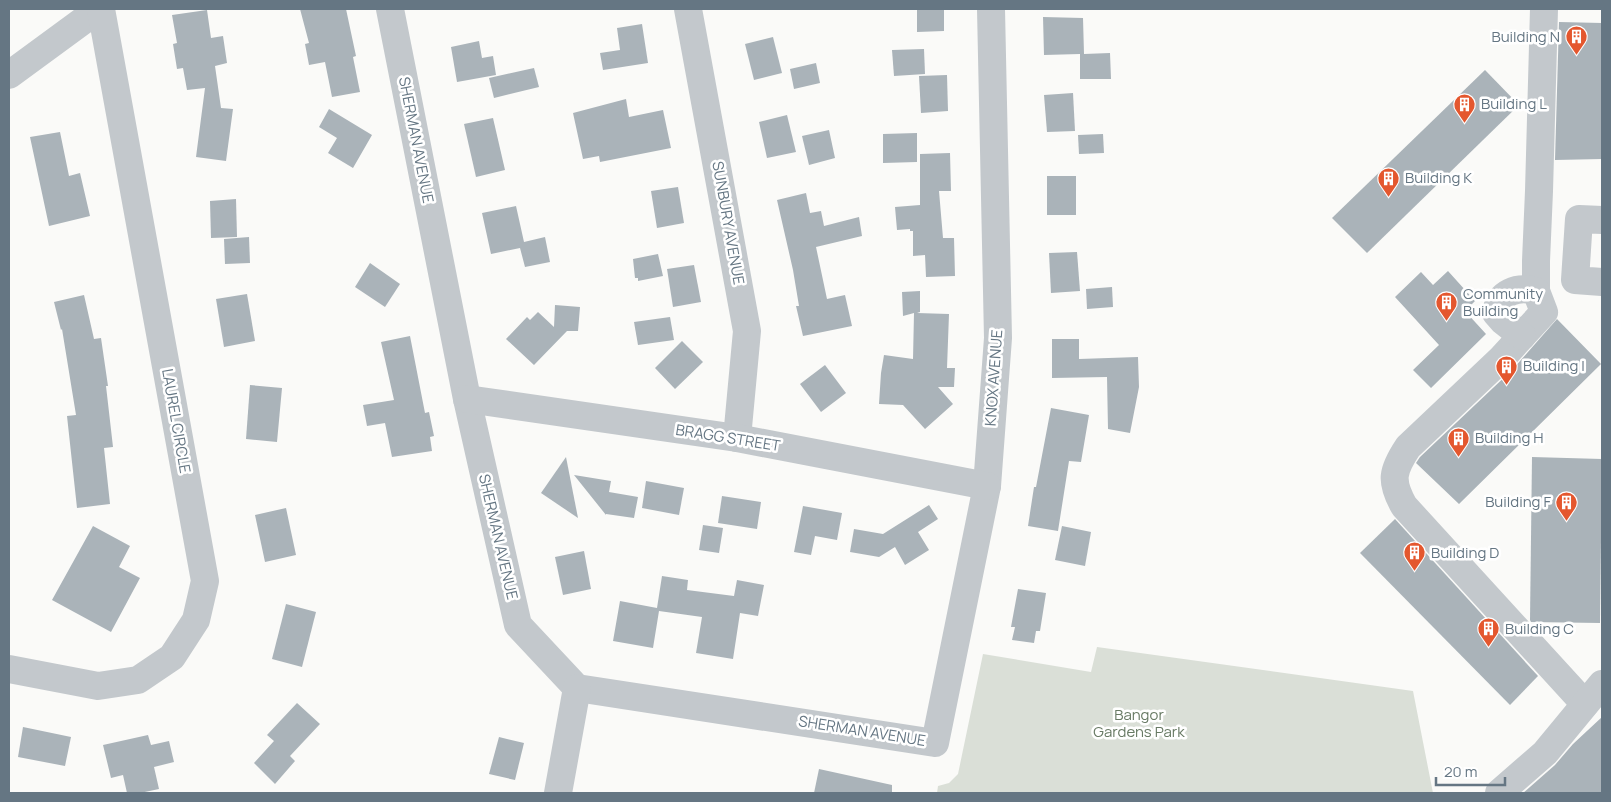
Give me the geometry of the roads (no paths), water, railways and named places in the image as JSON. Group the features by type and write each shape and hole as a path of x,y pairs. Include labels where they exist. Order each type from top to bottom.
{"street":[{"name":"LAUREL CIRCLE","path":"9,75 100,9 205,581 196,620 172,657 138,680 98,686 9,669"},
{"name":"SHERMAN AVENUE","path":"390,9 467,399 518,625 577,688 935,742"},
{"name":"SUNBURY AVENUE","path":"688,9 747,331 737,438"},
{"name":"KNOX AVENUE","path":"935,742 987,486 998,338 991,9"},
{"path":"1544,9 1540,302 1522,336 1501,359 1408,447 1400,459 1394,474 1396,491 1404,506 1585,704"},
{"path":"1575,280 1579,219 1602,220"},
{"path":"1540,302 1575,280 1602,282"},
{"path":"1522,336 1496,313 1497,304 1506,294 1516,290 1528,289 1540,302"},
{"name":"BRAGG STREET","path":"467,399 737,438 987,486"},
{"path":"1499,793 1545,753 1602,684"},
{"path":"558,793 577,688"}],"place":[{"name":"Building N","path":"1576,56"},
{"name":"Building L","path":"1465,123"},
{"name":"Building K","path":"1389,197"},
{"name":"Community Building","path":"1447,322"},
{"name":"Building I","path":"1507,385"},
{"name":"Building H","path":"1459,457"},
{"name":"Building F","path":"1567,521"},
{"name":"Building D","path":"1415,572"},
{"name":"Building C","path":"1489,648"}],"park label":[{"name":"Bangor Gardens Park","path":"1139,724"}]}
